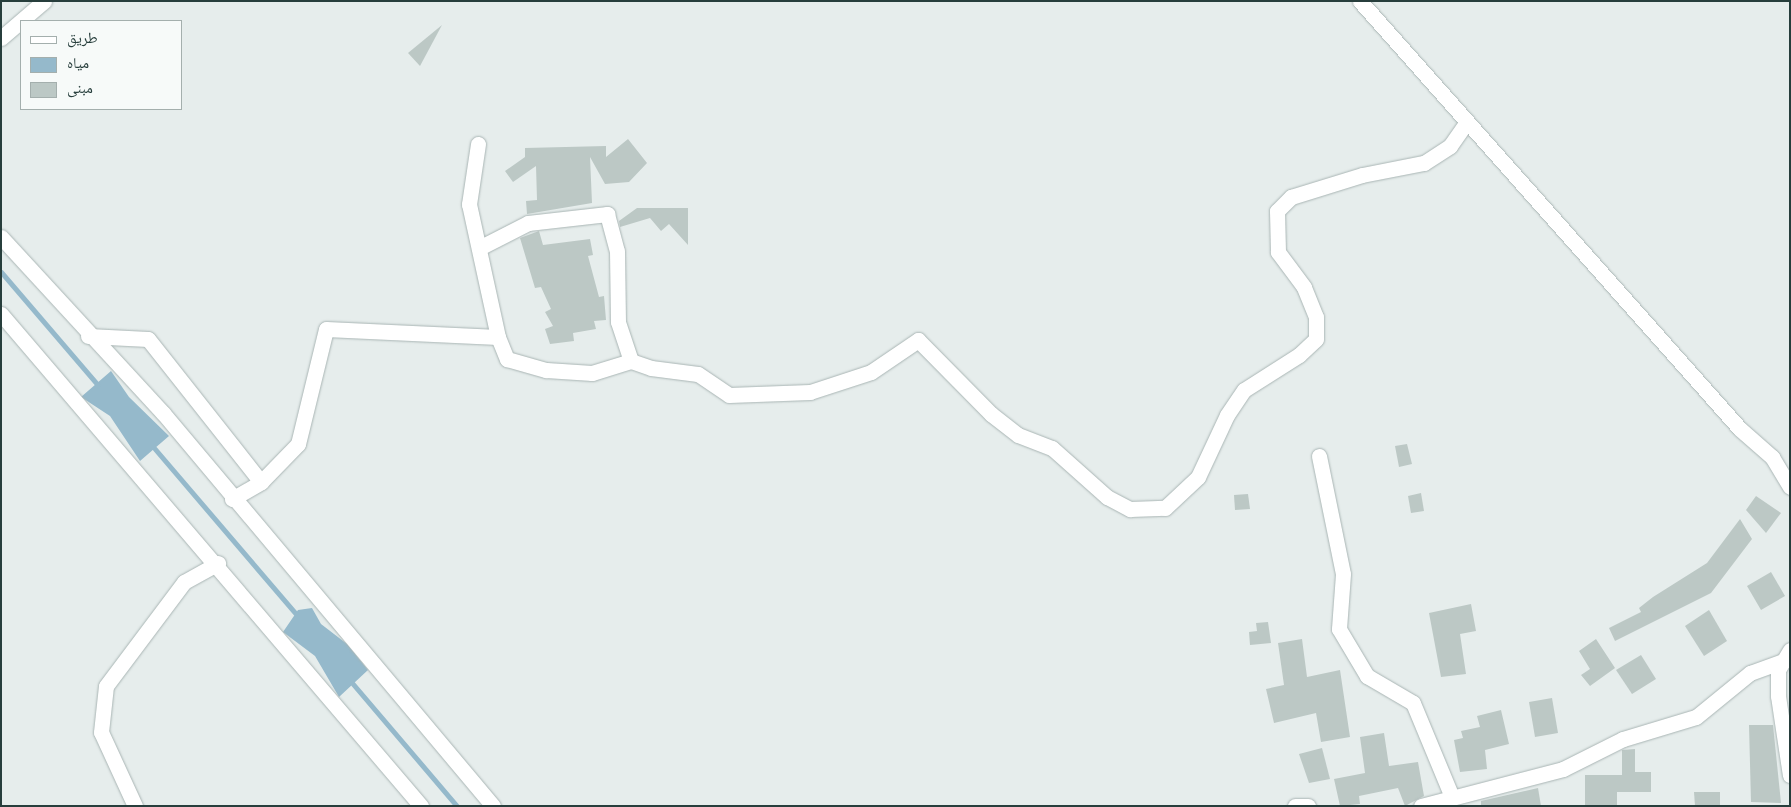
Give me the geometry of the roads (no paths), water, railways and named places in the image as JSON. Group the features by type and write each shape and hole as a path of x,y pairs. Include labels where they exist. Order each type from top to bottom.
{"street":[{"path":"22,20 44,1"},
{"path":"1360,1 1740,429 1772,457 1790,487"},
{"path":"1,38 20,22"},
{"path":"478,144 470,204 498,337 507,359 546,370 592,373 631,360 651,368 698,374 729,395 810,392 871,372 918,340 991,414 1018,435 1052,448 1107,498 1130,509 1165,508 1198,478 1227,415 1244,390 1299,356 1316,339 1316,317 1304,287 1278,252 1277,211 1290,198 1306,192 1424,163 1450,146 1467,122"},
{"path":"479,248 528,223 607,214 617,251 618,322 631,360"},
{"path":"1,237 88,336 163,413 232,498 493,806"},
{"path":"1,314 218,563 421,806"},
{"path":"232,498 261,482 298,444 326,329 498,337"},
{"path":"88,336 148,340 261,482"},
{"path":"1319,456 1343,574 1339,629 1367,676 1414,703 1452,798"},
{"path":"135,806 101,732 106,686 184,582 218,563"},
{"path":"1421,806 1563,770 1623,739 1696,717 1750,673 1788,655"},
{"path":"1788,655 1778,670 1778,696 1790,775"},
{"path":"1295,806 1308,806"}],"water":[{"path":"111,371 129,397 169,436 140,461 110,416 81,397"},
{"path":"312,608 321,624 347,644 368,670 339,697 315,656 283,632 298,610"}],"waterway":[{"path":"1,272 98,385"},
{"path":"155,449 295,613"},
{"path":"353,684 457,806"}]}
